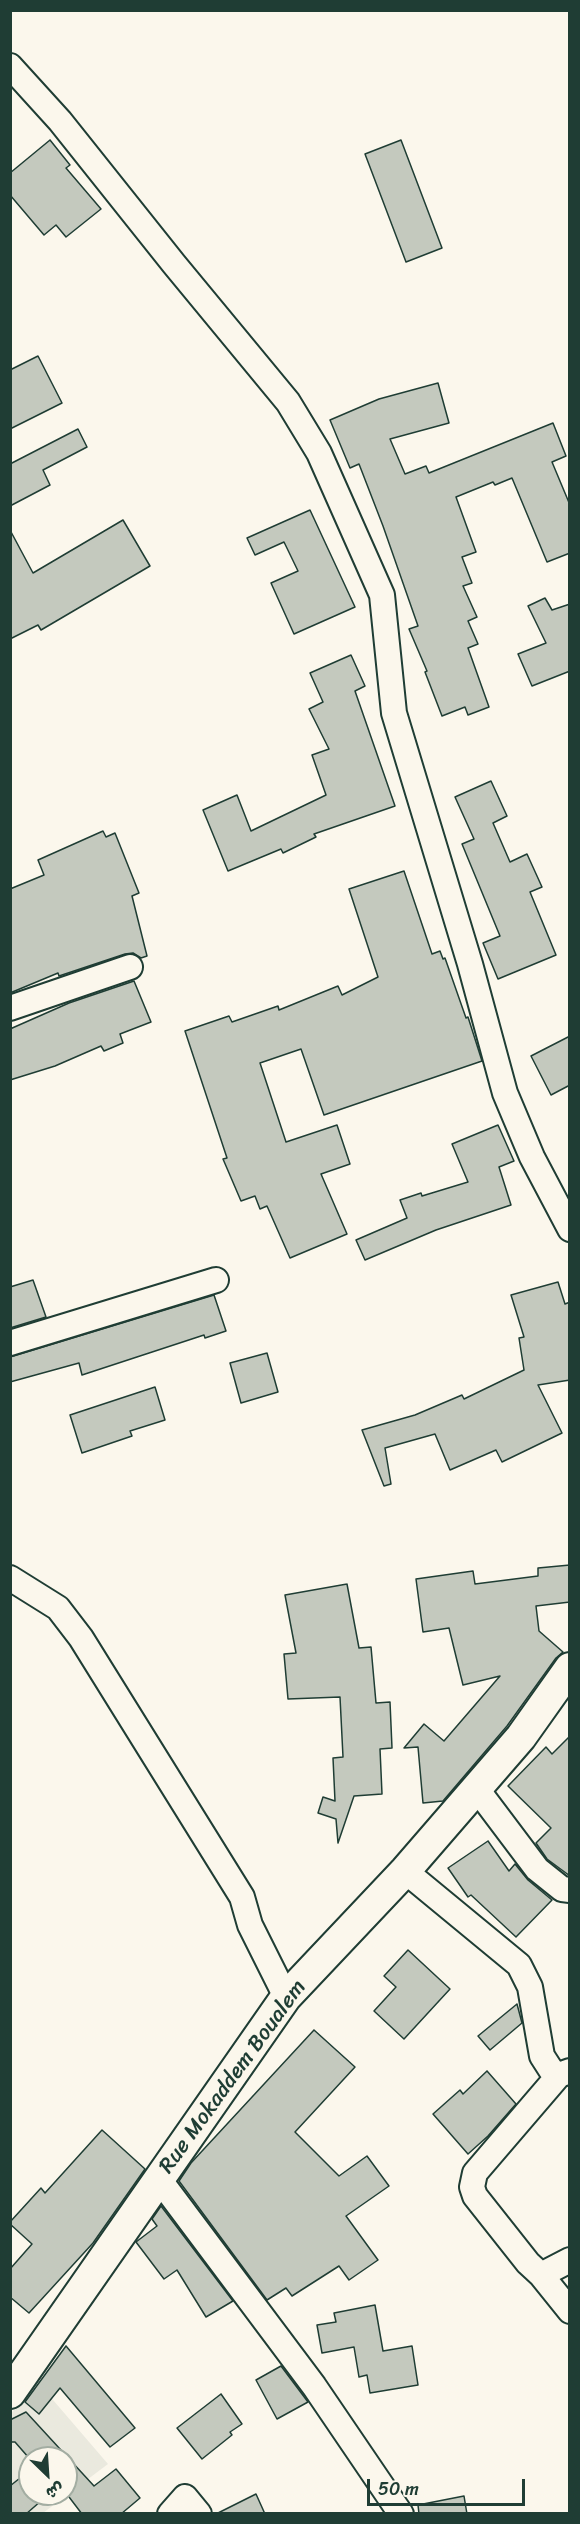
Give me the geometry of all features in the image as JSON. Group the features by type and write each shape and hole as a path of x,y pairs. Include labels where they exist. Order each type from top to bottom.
{"street":[{"path":"10,66 60,121 288,402 319,453 382,595 394,713 470,964 505,1094 532,1157 570,1229"},
{"path":"10,1008 130,967"},
{"path":"10,1343 216,1280"},
{"path":"10,1578 58,1608 81,1638 242,1897 250,1925 286,1997"},
{"name":"Rue Mokaddem Boualem","path":"10,2394 286,1997 405,1871 521,1737 570,1668"},
{"path":"476,1788 537,1869 562,1889 570,1890"},
{"path":"405,1871 519,1965 530,1987 542,2056 551,2070 564,2073 475,2173 472,2187 475,2196 528,2263 541,2275 570,2311"},
{"path":"159,2179 314,2386 401,2514"},
{"path":"541,2275 570,2260"},
{"path":"170,2514 185,2498 199,2514"}],"shaded area":[{"path":"35,2379 108,2464 78,2487 78,2446 18,2446 18,2506 52,2506 43,2513 11,2514 11,2414"}],"building":[{"path":"50,140 70,165 66,168 101,209 66,237 56,225 44,235 10,195 10,173"},
{"path":"401,140 442,248 406,262 365,154"},
{"path":"38,356 62,403 10,429 10,370"},
{"path":"438,383 449,423 390,439 405,474 426,466 429,473 553,423 566,456 552,462 570,505 570,553 547,562 512,478 495,485 493,482 456,497 476,552 462,557 472,583 463,586 477,617 468,621 478,644 468,648 489,707 468,715 465,707 442,716 425,672 427,671 409,629 418,626 383,526 359,464 350,468 330,420 379,399"},
{"path":"78,429 87,447 43,470 50,485 10,506 10,464"},
{"path":"310,510 355,607 294,634 271,583 298,571 284,542 255,555 247,538"},
{"path":"123,520 150,566 41,630 38,625 10,639 10,530 33,573"},
{"path":"545,598 552,610 570,604 570,671 532,686 518,654 546,643 528,606"},
{"path":"351,655 365,686 355,691 395,806 314,834 316,837 283,853 281,849 228,871 203,810 237,795 251,831 326,795 312,755 329,749 309,709 323,702 310,673"},
{"path":"491,781 507,816 493,823 510,862 527,854 542,887 530,892 556,955 498,979 483,943 500,936 462,844 474,839 455,797"},
{"path":"103,831 106,837 115,833 139,893 132,896 147,956 141,958 133,953 125,954 59,976 58,973 10,993 10,889 44,875 38,860"},
{"path":"404,871 432,954 440,951 443,959 445,958 482,1061 324,1115 301,1049 260,1063 286,1142 337,1125 350,1164 321,1174 347,1234 290,1258 267,1206 260,1209 255,1196 241,1201 223,1159 227,1158 185,1031 229,1016 232,1022 278,1006 279,1010 338,986 342,995 378,977 349,889"},
{"path":"134,981 151,1022 120,1034 123,1043 104,1051 101,1046 55,1066 10,1080 10,1029 69,1003"},
{"path":"570,1036 570,1085 551,1095 531,1056"},
{"path":"498,1125 514,1161 499,1167 511,1205 436,1230 365,1260 356,1240 407,1218 400,1200 468,1182 452,1144"},
{"path":"33,1280 46,1317 10,1328 10,1287"},
{"path":"558,1282 565,1304 570,1302 570,1380 538,1385 562,1433 502,1462 496,1450 450,1470 435,1434 385,1448 391,1484 384,1486 362,1430 415,1415 462,1395 464,1399 524,1370 519,1338 524,1337 511,1295"},
{"path":"214,1295 226,1331 205,1338 204,1335 82,1375 79,1363 10,1382 10,1357"},
{"path":"267,1353 278,1392 241,1403 230,1363"},
{"path":"155,1387 165,1420 130,1431 132,1436 82,1453 70,1415"},
{"path":"570,1565 570,1602 536,1606 539,1631 563,1652 556,1658 507,1726 443,1801 423,1803 418,1747 404,1748 424,1724 444,1741 500,1676 463,1685 449,1628 423,1632 416,1579 473,1571 475,1584 538,1576 538,1568"},
{"path":"347,1584 359,1648 371,1647 376,1703 390,1702 392,1748 380,1749 382,1794 354,1796 338,1843 336,1819 318,1813 323,1797 335,1801 333,1758 343,1757 340,1697 288,1699 284,1654 296,1653 285,1595"},
{"path":"570,1736 570,1876 547,1859 536,1843 551,1828 508,1786 546,1747 552,1754"},
{"path":"488,1841 509,1871 515,1864 528,1880 552,1900 516,1937 471,1895 468,1897 448,1868"},
{"path":"408,1950 450,1989 404,2039 374,2011 396,1987 384,1976"},
{"path":"517,2004 522,2023 490,2050 478,2036"},
{"path":"314,2030 355,2067 295,2132 339,2176 367,2156 389,2186 346,2216 378,2260 349,2280 339,2266 292,2296 286,2288 267,2300 179,2181 191,2163"},
{"path":"487,2071 516,2104 488,2136 468,2154 433,2114 460,2090 463,2094"},
{"path":"102,2130 145,2169 93,2243 29,2313 10,2297 10,2269 32,2244 10,2222 41,2188 45,2193"},
{"path":"161,2206 233,2301 206,2317 177,2270 164,2279 136,2242 157,2226 152,2219"},
{"path":"375,2305 383,2351 412,2346 418,2385 370,2393 367,2375 359,2377 354,2347 322,2353 317,2325 336,2322 334,2313"},
{"path":"66,2346 135,2428 110,2447 60,2388 39,2414 25,2402"},
{"path":"281,2366 308,2402 277,2419 256,2380"},
{"path":"221,2394 242,2424 230,2432 232,2435 202,2459 177,2428"},
{"path":"26,2412 57,2446 18,2446 15,2442 10,2442 10,2420"},
{"path":"78,2469 94,2486 116,2469 140,2498 121,2514 82,2514 76,2506 78,2506"},
{"path":"18,2480 18,2506 35,2506 26,2514 10,2514 10,2486"},
{"path":"256,2494 265,2514 216,2514"},
{"path":"464,2496 467,2514 419,2514 418,2505"}]}
